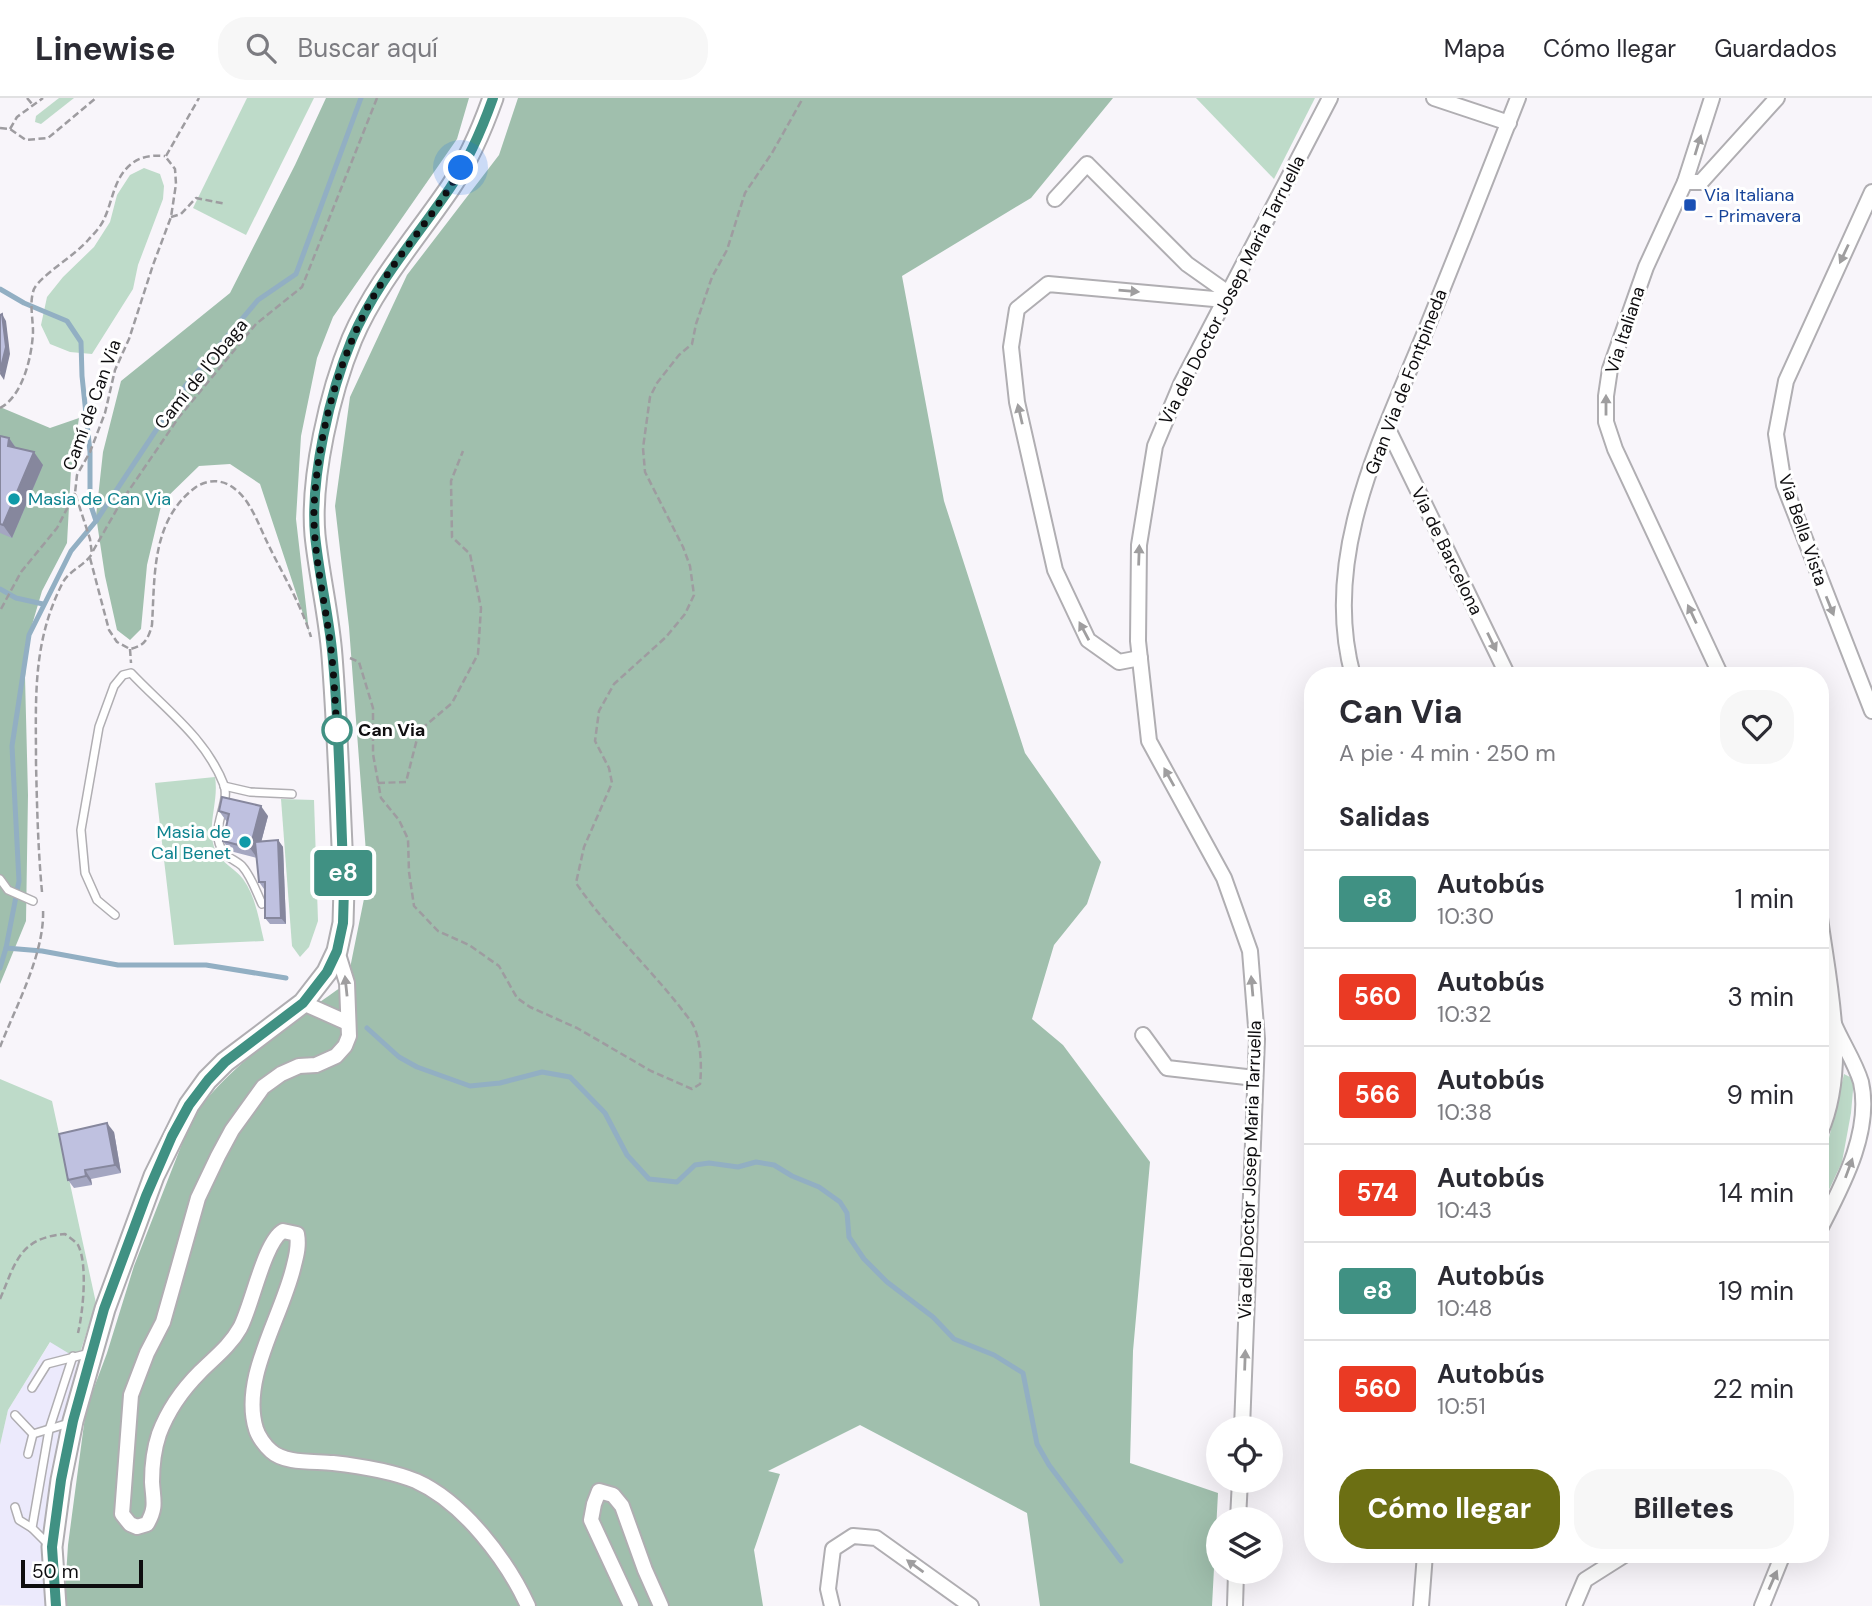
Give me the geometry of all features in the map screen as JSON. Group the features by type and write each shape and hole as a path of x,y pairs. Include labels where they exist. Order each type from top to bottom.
{"main road":[{"path":"56,1606 52,1547 82,1354 146,1196 172,1136 189,1105 208,1080 225,1062 303,1003 327,972 337,951 343,923 344,888 331,649 315,535 314,508 319,467 336,386 365,311 452,186 479,134 493,98"}],"street":[{"name":"Via del Doctor Josep Maria Tarruella","path":"1242,1416 1257,1039 1250,951 1224,878 1149,741 1138,641 1139,545 1155,446 1181,384 1330,98"},
{"path":"1434,98 1509,122"},
{"name":"Gran Via de Fontpineda","path":"1351,667 1344,641 1342,612 1353,524 1387,427 1518,98"},
{"name":"Via Italiana","path":"1712,98 1685,182 1647,267 1610,369 1606,422 1615,449 1717,667"},
{"path":"1685,182 1701,182 1777,98"},
{"path":"1055,199 1087,164 1187,264 1227,297"},
{"name":"Via Bella Vista","path":"1872,192 1786,381 1776,434 1784,485 1872,711"},
{"path":"1140,658 1119,662 1088,640 1055,570 1017,402 1011,347 1017,309 1048,284 1227,297"},
{"name":"Via de Barcelona","path":"1387,427 1504,667"},
{"path":"337,951 347,983 349,1036 345,1046 336,1056 316,1065 299,1066 281,1074 263,1087 232,1130 198,1198 163,1322 147,1353 131,1395 122,1514 130,1524 137,1527 148,1524 155,1503 152,1482 156,1449 167,1416 178,1396 230,1343 239,1329 266,1257 277,1234 283,1231 296,1234 299,1244 291,1281 253,1388 253,1415 257,1432 272,1452 294,1460 378,1471 415,1481 439,1494 456,1507 512,1573 528,1606"},
{"path":"1829,986 1834,1024 1829,1106"},
{"path":"303,1003 348,1023"},
{"path":"1829,1211 1845,1180 1858,1143 1864,1114 1864,1095 1860,1079 1834,1024"},
{"path":"1143,1035 1167,1069 1255,1078"},
{"path":"631,1606 592,1520 599,1491 613,1495 622,1506 661,1606"},
{"path":"832,1606 828,1589 833,1549 853,1536 876,1538 971,1606"},
{"path":"1421,1606 1424,1563"},
{"path":"1574,1606 1585,1580 1612,1563"},
{"path":"1762,1606 1779,1563"},
{"path":"1235,1606 1236,1584"}],"lane":[{"path":"116,915 97,901 85,873 80,830 99,727 114,686 123,675 131,673 188,728 204,749 224,786 218,835 224,853 241,865 262,904"},
{"path":"224,786 250,792 292,794"},
{"path":"0,879 8,890 33,901"},
{"path":"32,1388 47,1364 82,1354"},
{"path":"32,1528 49,1430 82,1354"},
{"path":"15,1415 33,1434"},
{"path":"33,1434 73,1421"},
{"path":"29,1454 33,1434"},
{"path":"15,1507 19,1520 52,1547"}],"path":[{"path":"27,98 33,105"},
{"path":"10,129 17,117 43,98"},
{"path":"0,128 10,129 26,140 48,138 96,98"},
{"path":"0,408 14,395 28,365 33,330 33,291 40,280 88,240 104,219 117,183 129,165 141,158 165,156 199,98"},
{"name":"Camí de l'Obaga","path":"91,556 121,502 179,417 256,324 302,287 377,98"},
{"path":"331,649 359,662 373,708 373,754 381,798 399,820 408,839 414,906 438,931 469,945 499,967 517,998 530,1007 577,1028 651,1071 692,1089 700,1084 698,1033 692,1023 576,883 584,847 612,783 609,768 595,741 599,711 614,684 666,637 685,614 694,595 687,556 645,472 643,448 650,397 657,383 679,355 692,344 712,276 727,250 745,192 772,153 803,98"},
{"name":"Camí de Can Via","path":"165,156 175,169 176,184 171,217 129,339 115,370 105,413 90,452 77,475 75,493 90,539 91,556 109,630 117,642 130,649 141,647 148,638 152,625 160,538 168,518 192,490 203,482 219,481 235,489 248,505 307,622 312,642"},
{"path":"171,217 181,214 196,198 226,204"},
{"path":"378,783 406,782 419,731 452,703 478,654 481,608 470,554 452,537 451,481 463,451"},
{"path":"1,609 21,572 57,528 75,493"},
{"path":"43,896 37,839 35,687 39,652 51,609 63,581 91,556"},
{"path":"0,1047 37,950 44,922 43,909"},
{"path":"0,1299 19,1255 44,1236 65,1234 78,1245 84,1275 82,1317"}],"shaded area":[{"path":"51,1341 78,1359 48,1494 43,1548 45,1606 0,1605 0,1445 8,1410"}],"green space":[{"path":"59,98 74,98 41,124 35,122 36,116"},
{"path":"247,98 314,98 246,235 193,208"},
{"path":"326,98 469,98 457,139 333,317 317,358 301,436 296,519 309,632 260,484 230,464 199,466 162,502 147,565 141,629 130,640 117,630 96,516 103,452 121,381 230,293"},
{"path":"518,98 1113,98 1031,198 902,276 944,501 1025,753 1101,862 1087,904 1054,945 1032,1019 1063,1045 1150,1162 1133,1351 1130,1463 1206,1489 1206,1493 1218,1493 1217,1507 1206,1507 1206,1584 1213,1584 1212,1606 1040,1606 1027,1513 860,1425 768,1471 780,1474 754,1550 763,1606 64,1606 68,1545 86,1409 134,1266 189,1126 217,1087 259,1048 347,983 368,879 349,627 335,506 350,397 407,275 499,155"},
{"path":"1196,98 1315,98 1274,179"},
{"path":"144,168 160,174 164,186 163,199 138,265 133,289 92,354 70,352 50,344 41,325 47,297 94,247 110,222 117,195 130,175"},
{"path":"0,407 50,428 79,418 71,470 67,543 42,591 29,635 25,677 28,795 26,921 0,984"},
{"path":"215,777 212,829 214,847 220,857 240,875 251,893 264,941 174,945 155,783"},
{"path":"281,799 314,800 318,921 309,947 300,957 292,946"},
{"path":"1844,1074 1854,1079 1851,1113 1842,1162 1829,1190 1829,1138"},
{"path":"0,1079 52,1101 96,1303 78,1359 50,1342 8,1410 0,1445"}],"building":[{"path":"2,314 6,347 0,371 0,315"},
{"path":"0,436 9,438 8,446 34,452 3,525 0,524"},
{"path":"222,797 261,806 250,848 223,841 229,814 219,811"},
{"path":"278,840 281,918 265,918 265,882 259,882 255,842"},
{"path":"107,1123 115,1165 85,1170 86,1176 68,1180 59,1134"}],"waterway":[{"path":"0,968 19,881 12,746 29,635 71,551 96,521 186,385 258,300 296,274 361,98"},
{"path":"0,289 24,303 67,321 81,342 90,452 90,503 96,521"},
{"path":"0,589 16,598 43,604"},
{"path":"6,948 42,951 118,965 206,965 286,978"},
{"path":"367,1028 399,1057 417,1067 470,1086 500,1083 542,1072 570,1077 605,1113 627,1155 649,1179 677,1182 695,1165 709,1163 738,1167 756,1162 774,1165 819,1187 840,1202 847,1213 849,1237 864,1259 887,1282 933,1317 954,1339 994,1355 1023,1373 1037,1444 1049,1465 1121,1561"}],"bus line":[{"name":"e8","path":"56,1606 52,1547 61,1480 73,1421 104,1309 154,1176 189,1105 208,1080 249,1042 303,1003 316,989 337,951 343,923 344,888 331,649 315,535 314,508 319,467 336,386 365,311 452,186 479,134 493,98"}],"place":[{"name":"Via Italiana - Primavera","path":"1690,205"},
{"name":"Masia de Can Via","path":"14,499"},
{"name":"Can Via","path":"337,730"},
{"name":"Masia de Cal Benet","path":"245,842"}],"route":[{"path":"337,730 337,734 331,649 315,535 314,508 326,429 336,386 365,311 452,186 461,168"}]}
